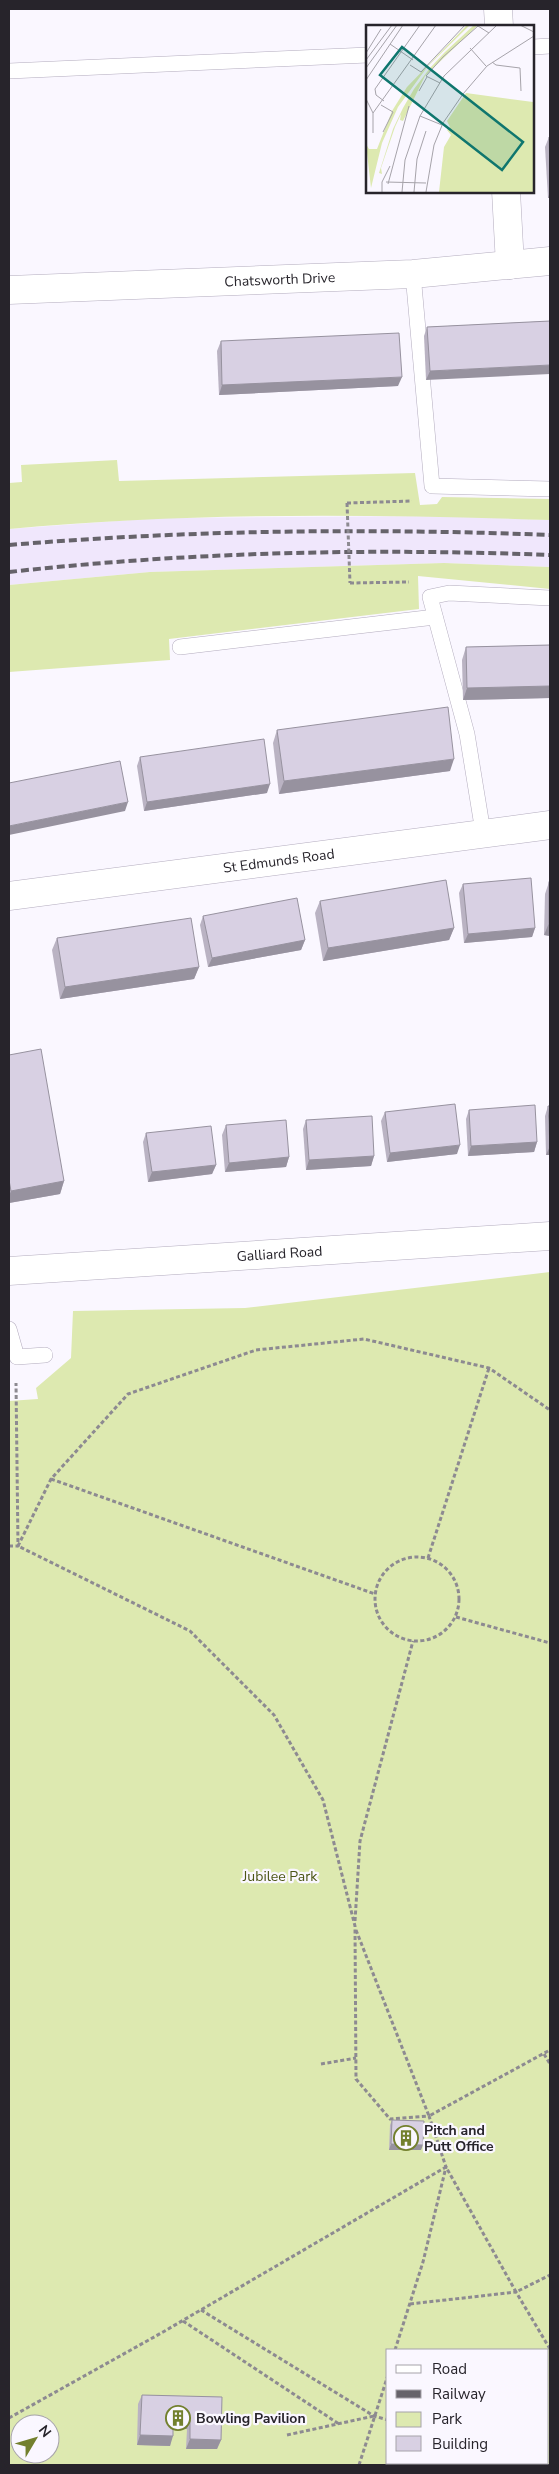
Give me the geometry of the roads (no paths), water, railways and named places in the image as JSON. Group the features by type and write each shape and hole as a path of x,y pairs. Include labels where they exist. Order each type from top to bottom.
{"street":[{"path":"498,9 499,25"},
{"path":"506,192 510,265"},
{"name":"Chatsworth Drive","path":"9,290 413,274 550,261"},
{"name":"St Edmunds Road","path":"9,896 483,832 550,825"},
{"name":"Galliard Road","path":"9,1271 550,1236"}],"lane":[{"path":"534,47 550,46"},
{"path":"9,71 366,55"},
{"path":"413,274 432,486 550,489"},
{"path":"483,832 467,734 430,597 449,593 550,598"},
{"path":"180,648 435,617"},
{"path":"9,1329 17,1357 45,1355"}],"railway":[{"path":"9,545 212,533 347,531 550,535"},
{"path":"9,572 144,560 279,553 414,552 550,555"}],"place":[{"name":"Pitch and Putt Office","path":"406,2138"},
{"name":"Bowling Pavilion","path":"178,2418"}],"park label":[{"name":"Jubilee Park","path":"280,1876"}]}
